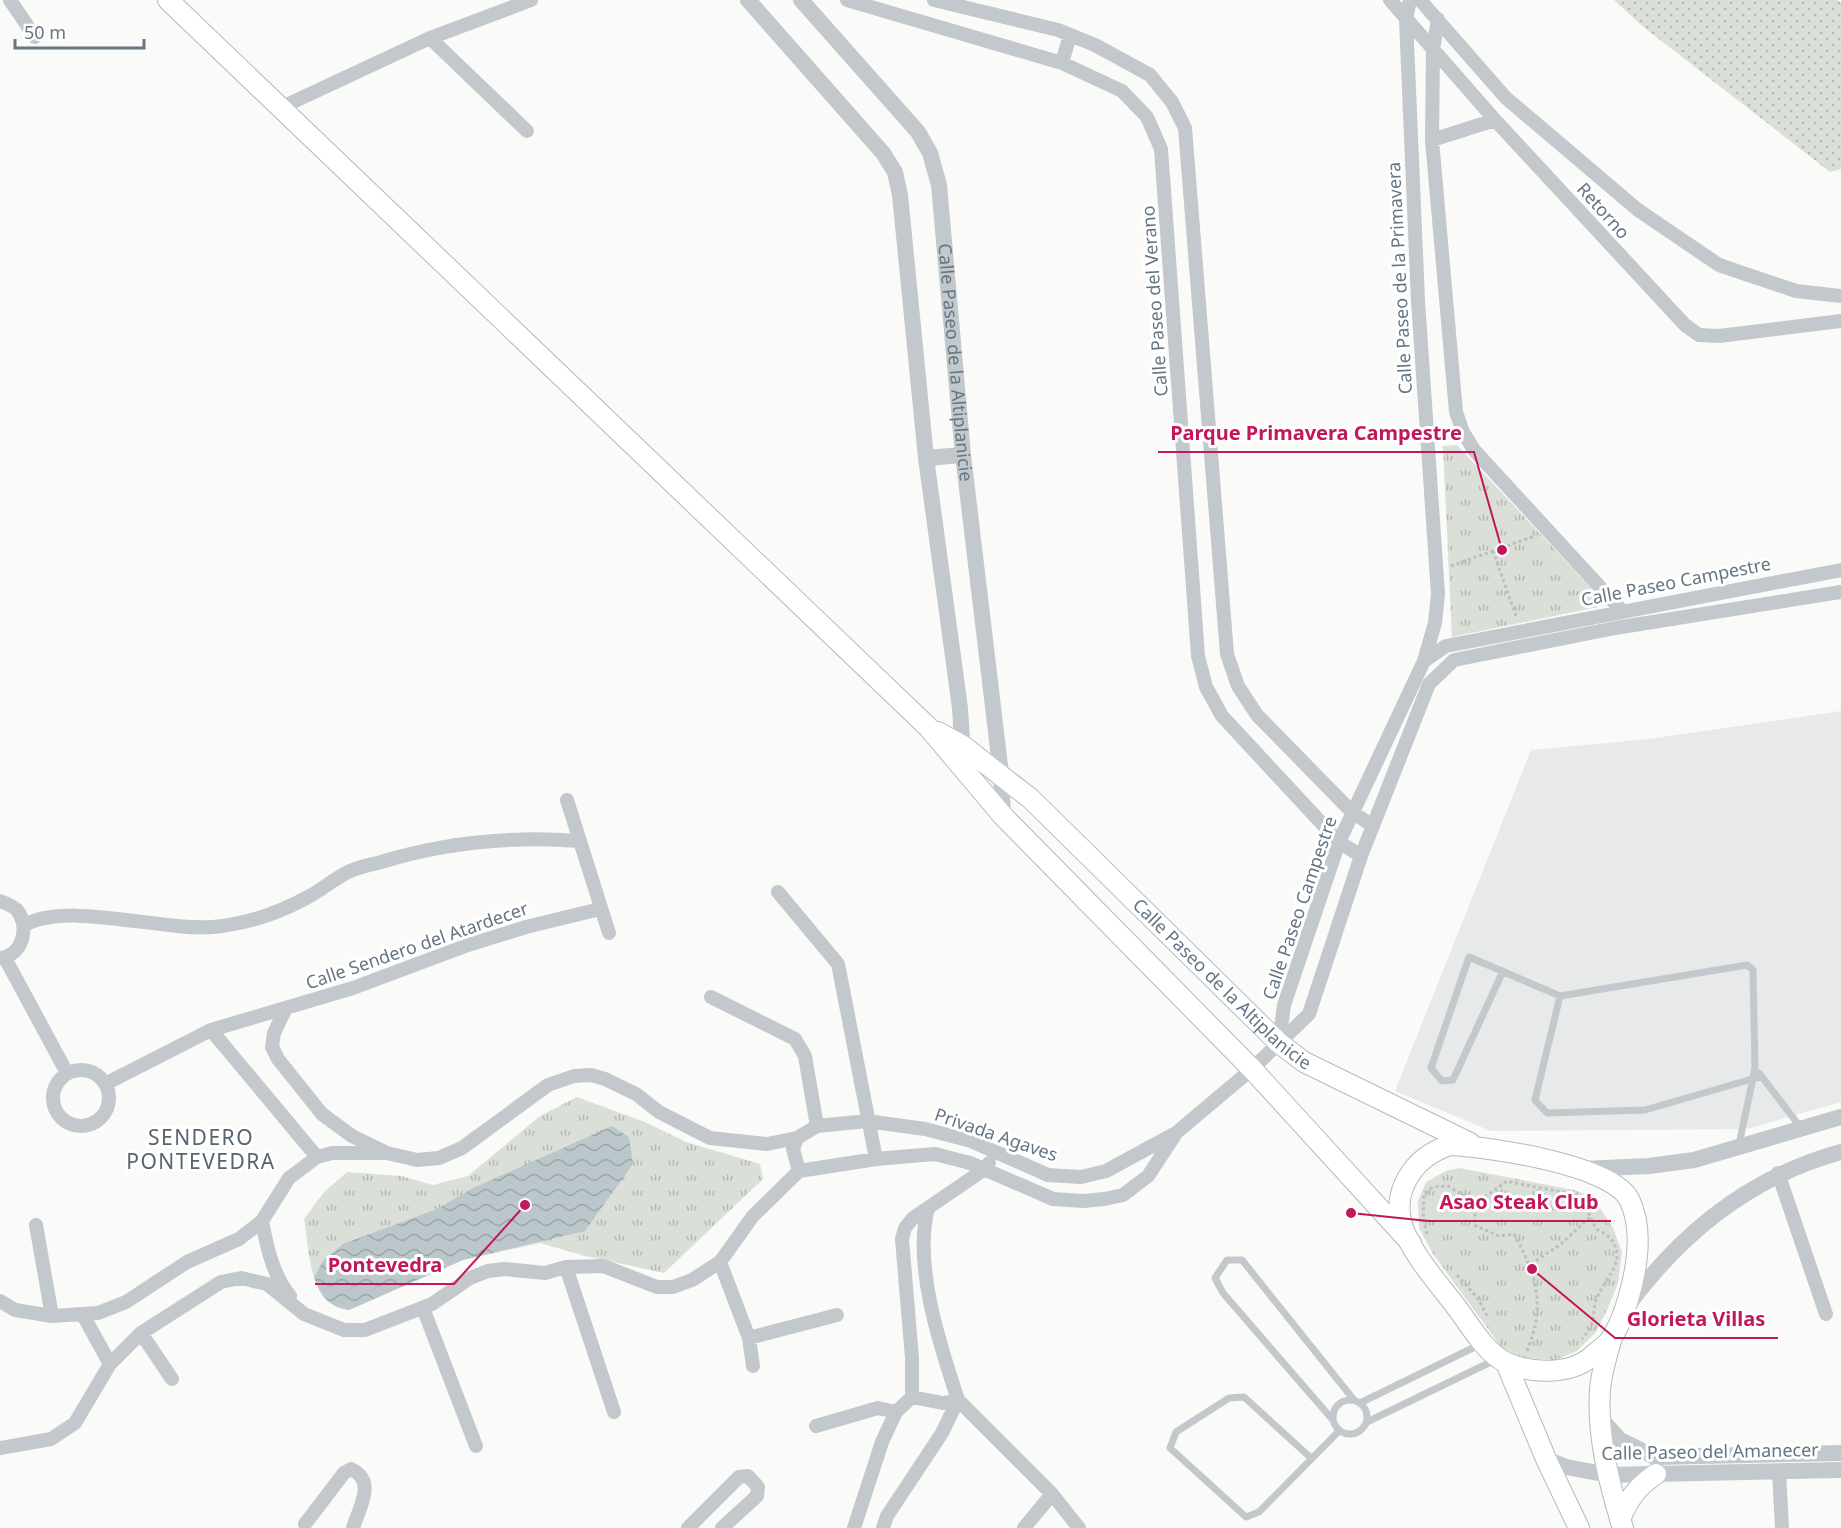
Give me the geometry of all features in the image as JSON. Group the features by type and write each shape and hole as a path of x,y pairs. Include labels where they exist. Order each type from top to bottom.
{"main road":[{"path":"168,0 928,727 963,770"},
{"path":"928,727 963,746"},
{"name":"Calle Paseo de la Altiplanicie","path":"963,746 1031,799 1279,1043 1304,1062 1478,1147"},
{"name":"Calle Paseo de la Altiplanicie","path":"963,770 1003,816 1420,1240"},
{"path":"1579,1528 1546,1459 1507,1357 1424,1265 1420,1240 1405,1233 1400,1210 1403,1185 1414,1166 1431,1151 1450,1145 1478,1147 1582,1168 1611,1182 1628,1198 1637,1224 1639,1249 1633,1279 1611,1340 1600,1388 1600,1418 1609,1475 1621,1524"},
{"path":"1507,1357 1555,1371 1585,1362 1611,1340"},
{"path":"1621,1524 1633,1493 1656,1474"}],"street":[{"path":"10,0 35,37"},
{"path":"280,108 430,38 531,0"},
{"name":"Calle Paseo de la Altiplanicie","path":"749,0 883,153 895,172 900,195 926,458 963,746 963,770"},
{"name":"Calle Paseo de la Altiplanicie","path":"801,0 918,132 930,153 939,185 963,455 1001,774 1003,816"},
{"name":"Calle Paseo del Verano","path":"847,0 1062,63 1122,91 1147,117 1161,149 1198,656 1206,687 1222,716 1339,843 1361,856"},
{"path":"933,0 1070,35 1095,45 1150,75 1172,102 1185,128 1227,654 1238,686 1257,715 1352,812 1373,826"},
{"name":"Retorno","path":"1390,0 1495,120 1670,311 1699,335 1735,335 1841,321"},
{"name":"Calle Paseo de la Primavera","path":"1410,0 1406,19 1418,300 1438,594 1435,623 1424,661"},
{"path":"1420,0 1506,98 1638,210 1719,265 1796,291 1841,296"},
{"path":"1438,20 1433,50 1432,140 1444,297 1456,412 1463,432 1474,450 1628,609 1637,626"},
{"path":"1062,63 1070,35"},
{"path":"430,38 527,131"},
{"path":"1432,140 1495,120"},
{"path":"1418,300 1444,297"},
{"path":"1177,365 1203,362"},
{"path":"926,458 963,455"},
{"path":"1190,534 1217,531"},
{"name":"Calle Paseo Campestre","path":"1279,1043 1284,1005 1339,843 1424,661 1446,646 1628,609 1841,570"},
{"name":"Calle Paseo Campestre","path":"1279,1043 1309,1014 1361,856 1429,684 1454,660 1637,626 1841,592"},
{"path":"567,800 609,933"},
{"path":"25,925 39,917 64,914 149,924 212,927 267,916 307,897 348,872 408,853 473,841 531,837 579,841"},
{"path":"778,892 838,964 876,1159"},
{"path":"0,901 16,908 25,925 21,945 2,958 67,1073"},
{"name":"Calle Sendero del Atardecer","path":"105,1084 211,1030 285,1010 353,988 468,945 526,927 600,909"},
{"path":"285,1010 274,1033 272,1047 278,1059 322,1114 352,1136 387,1153 417,1160 440,1158 462,1148 548,1085 574,1077 591,1075 636,1094 659,1112 710,1138 767,1144 797,1138 818,1126 805,1056 801,1046 795,1040 711,997"},
{"path":"211,1030 317,1157"},
{"name":"Privada Agaves","path":"818,1126 867,1121 926,1129 997,1152 1048,1174 1080,1177 1106,1170 1176,1133 1252,1069 1279,1043"},
{"path":"81,1069 95,1073 105,1084 109,1096 107,1110 98,1120 86,1126 73,1125 61,1119 54,1108 52,1094 57,1082 67,1073 81,1069"},
{"path":"1582,1168 1650,1167 1694,1160 1841,1117"},
{"name":"Privada Agaves","path":"799,1171 876,1159 935,1154 985,1169 1053,1199 1104,1199 1123,1195 1148,1176 1176,1133"},
{"path":"0,1448 51,1439 75,1423 110,1364 141,1333 222,1282 240,1278 267,1284 304,1314 344,1329 365,1330 423,1308 470,1278 488,1271 504,1269 545,1273 566,1267 603,1266 657,1287 692,1280 720,1262 753,1216 799,1171 793,1149 797,1138"},
{"path":"854,1528 882,1442 896,1412 912,1397 912,1358 902,1239 905,1228 913,1218 985,1169 997,1152"},
{"path":"1623,1311 1651,1274 1679,1245 1748,1191 1778,1173 1804,1162 1841,1152"},
{"path":"0,1301 15,1310 52,1316 98,1313 126,1302 187,1263 239,1239 262,1221 288,1178 317,1157 332,1153 387,1153"},
{"path":"1778,1173 1826,1314"},
{"path":"928,1208 922,1228 926,1271 942,1351 957,1400 1052,1494 1079,1528"},
{"path":"262,1221 266,1246 281,1284 304,1314"},
{"path":"36,1225 52,1316"},
{"path":"720,1262 749,1338 753,1366"},
{"path":"566,1267 614,1412"},
{"path":"423,1308 476,1446"},
{"path":"83,1315 110,1364"},
{"path":"749,1338 837,1315"},
{"path":"141,1333 172,1379"},
{"path":"912,1397 943,1403 957,1400"},
{"path":"883,1528 887,1516 942,1433 957,1400"},
{"path":"816,1426 878,1408 896,1412"},
{"name":"Calle Paseo del Amanecer","path":"1600,1418 1620,1440 1655,1457 1841,1452"},
{"name":"Calle Paseo del Amanecer","path":"1546,1459 1566,1467 1609,1475 1841,1470"},
{"path":"305,1527 344,1473 351,1469 360,1473 365,1481 366,1491 353,1528"},
{"path":"1779,1472 1782,1528"},
{"path":"688,1528 739,1477 748,1476 758,1487 757,1496 722,1528"},
{"path":"1024,1528 1052,1494"}],"lane":[{"path":"1503,971 1453,1080 1442,1081 1431,1068 1469,957 1503,971 1560,996 1747,965 1752,970 1755,1068 1739,1146"},
{"path":"1560,996 1534,1100 1547,1113 1645,1110 1761,1077"},
{"path":"1755,1068 1801,1128"},
{"path":"1366,1422 1365,1408 1242,1260 1227,1260 1215,1278 1223,1293 1332,1419 1339,1431 1345,1434 1358,1432 1366,1422 1507,1357"},
{"path":"1332,1419 1333,1412 1341,1401 1357,1401 1488,1335"},
{"path":"1311,1458 1244,1397 1229,1398 1176,1432 1170,1448 1246,1517 1258,1512 1339,1431"}],"path":[{"path":"1448,556 1449,567 1540,534 1493,551 1519,624"},
{"path":"1527,1351 1536,1329 1539,1300 1531,1264 1514,1234 1500,1236 1474,1225 1476,1203 1507,1181 1577,1195 1586,1206 1597,1230 1609,1237 1616,1250 1617,1266 1594,1306 1595,1319 1590,1330 1576,1346"},
{"path":"1420,1240 1424,1195 1433,1186 1448,1186 1476,1203"},
{"path":"1531,1264 1570,1237 1590,1217"},
{"path":"1454,1273 1479,1300 1488,1335"},
{"path":"1507,1357 1527,1351 1534,1353"}],"shaded area":[{"path":"1841,711 1841,1102 1747,1129 1491,1131 1395,1091 1531,750 1649,739"}],"green space":[{"path":"1614,0 1838,0 1841,3 1841,169 1830,172 1641,25"},
{"path":"1457,445 1607,605 1452,637 1443,446"},
{"path":"577,1097 645,1122 686,1142 760,1164 763,1179 664,1273 585,1256 540,1243 463,1260 349,1310 336,1306 318,1288 310,1261 304,1219 324,1192 347,1172 401,1176 433,1185 468,1176 540,1116"},
{"path":"1459,1168 1574,1190 1593,1197 1613,1228 1622,1252 1618,1283 1596,1332 1577,1351 1555,1360 1522,1358 1502,1348 1433,1254 1419,1228 1418,1201 1426,1182 1446,1171"}],"water":[{"path":"612,1126 629,1137 633,1164 585,1231 463,1260 349,1310 326,1300 319,1290 314,1277 323,1261 343,1244 437,1209 473,1188"}],"place":[{"name":"Parque Primavera Campestre","path":"1502,550"},
{"name":"Pontevedra","path":"525,1205"},
{"name":"Asao Steak Club","path":"1351,1213"},
{"name":"Glorieta Villas","path":"1532,1269"}],"district":[{"name":"SENDERO PONTEVEDRA","path":"201,1150"}]}
